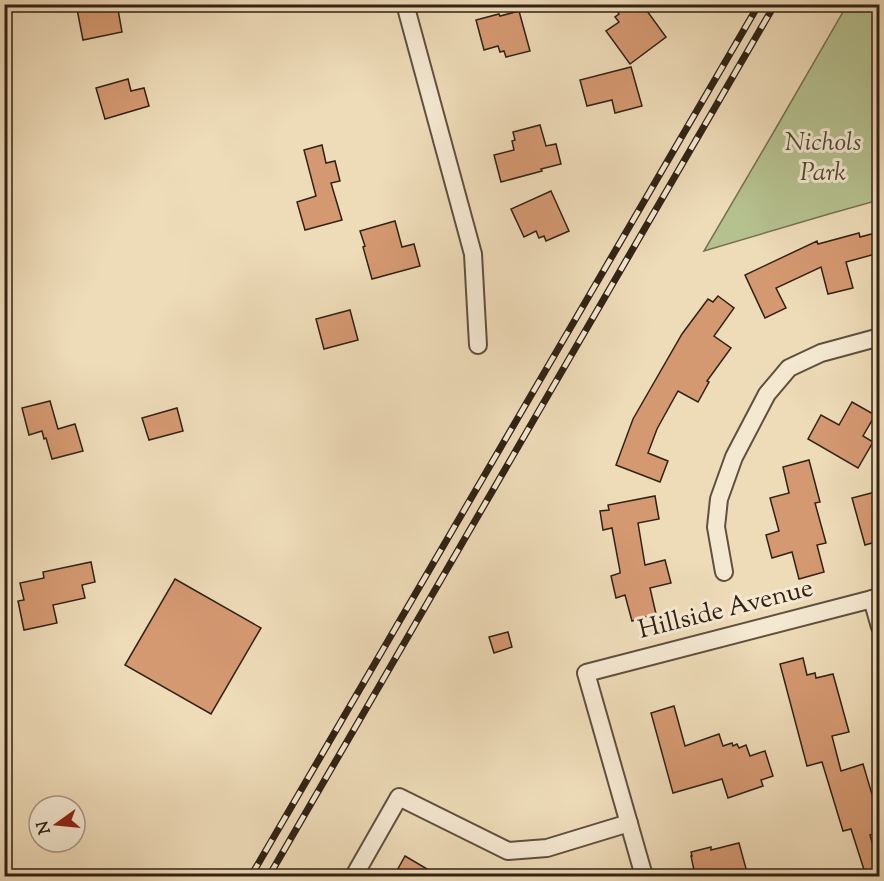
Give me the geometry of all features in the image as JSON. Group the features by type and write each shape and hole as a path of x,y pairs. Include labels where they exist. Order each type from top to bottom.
{"street":[{"path":"405,4 473,254 478,345"},
{"path":"724,572 716,527 719,499 734,457 767,394 789,368 821,353 879,337"},
{"path":"876,598 879,627"},
{"name":"Hillside Avenue","path":"629,823 586,673 876,598"},
{"path":"354,876 399,797 508,851 547,848 629,823 644,876"}],"green space":[{"name":"Nichols Park","path":"847,5 879,5 879,200 704,251 776,128"}],"building":[{"path":"76,4 117,4 122,32 83,40"},
{"path":"612,4 642,4 666,37 630,64 606,31 619,22 615,17 619,14"},
{"path":"519,11 530,51 506,57 504,51 500,52 498,46 484,50 476,20"},
{"path":"631,67 642,106 615,113 612,100 587,106 580,80"},
{"path":"128,79 131,91 144,88 149,106 105,119 96,88"},
{"path":"540,125 546,146 556,144 561,164 501,182 494,155 514,150 513,132"},
{"path":"322,145 326,163 335,161 340,181 331,183 342,220 305,230 297,202 316,196 304,150"},
{"path":"551,191 569,231 546,241 544,236 539,238 536,231 524,237 511,209"},
{"path":"395,221 402,247 414,244 420,266 372,279 360,231"},
{"path":"879,232 879,253 846,262 853,288 828,294 821,267 776,288 786,308 765,318 745,275 817,241 818,244 859,233 860,237"},
{"path":"718,296 734,308 714,336 731,348 707,381 709,382 698,402 678,391 657,429 648,453 668,461 660,482 616,465 633,419 682,334 708,299 713,302"},
{"path":"350,310 358,340 324,349 316,319"},
{"path":"50,401 58,429 75,424 83,451 52,459 42,431 29,435 22,408"},
{"path":"852,402 875,415 863,436 873,442 858,468 808,439 821,415 839,425"},
{"path":"177,408 183,431 149,440 142,418"},
{"path":"809,460 820,502 815,503 826,543 817,545 824,572 799,579 792,552 772,558 766,535 779,531 770,498 789,493 783,467"},
{"path":"879,491 879,541 865,545 852,498"},
{"path":"655,496 659,519 638,523 645,565 665,560 671,583 650,588 656,614 632,621 625,595 616,598 611,576 620,571 612,528 603,530 600,511 609,510 608,505"},
{"path":"91,562 95,582 82,585 85,598 53,605 57,623 24,630 18,601 24,600 20,583 44,578 43,572"},
{"path":"175,579 261,628 211,714 125,665"},
{"path":"508,632 512,647 494,653 489,637"},
{"path":"803,658 807,675 815,673 816,678 833,674 849,732 832,736 841,771 863,764 879,818 879,832 870,835 879,867 879,876 866,876 851,829 843,831 822,762 807,766 780,664"},
{"path":"674,706 685,746 719,734 723,746 732,743 733,746 737,744 739,748 746,745 750,756 765,751 773,776 761,780 763,786 728,798 722,779 673,793 651,713"},
{"path":"739,843 748,876 715,876 713,870 695,875 691,852"},
{"path":"405,856 439,876 394,876"}],"railway":[{"path":"251,876 759,4"},
{"path":"269,876 775,4"}]}
